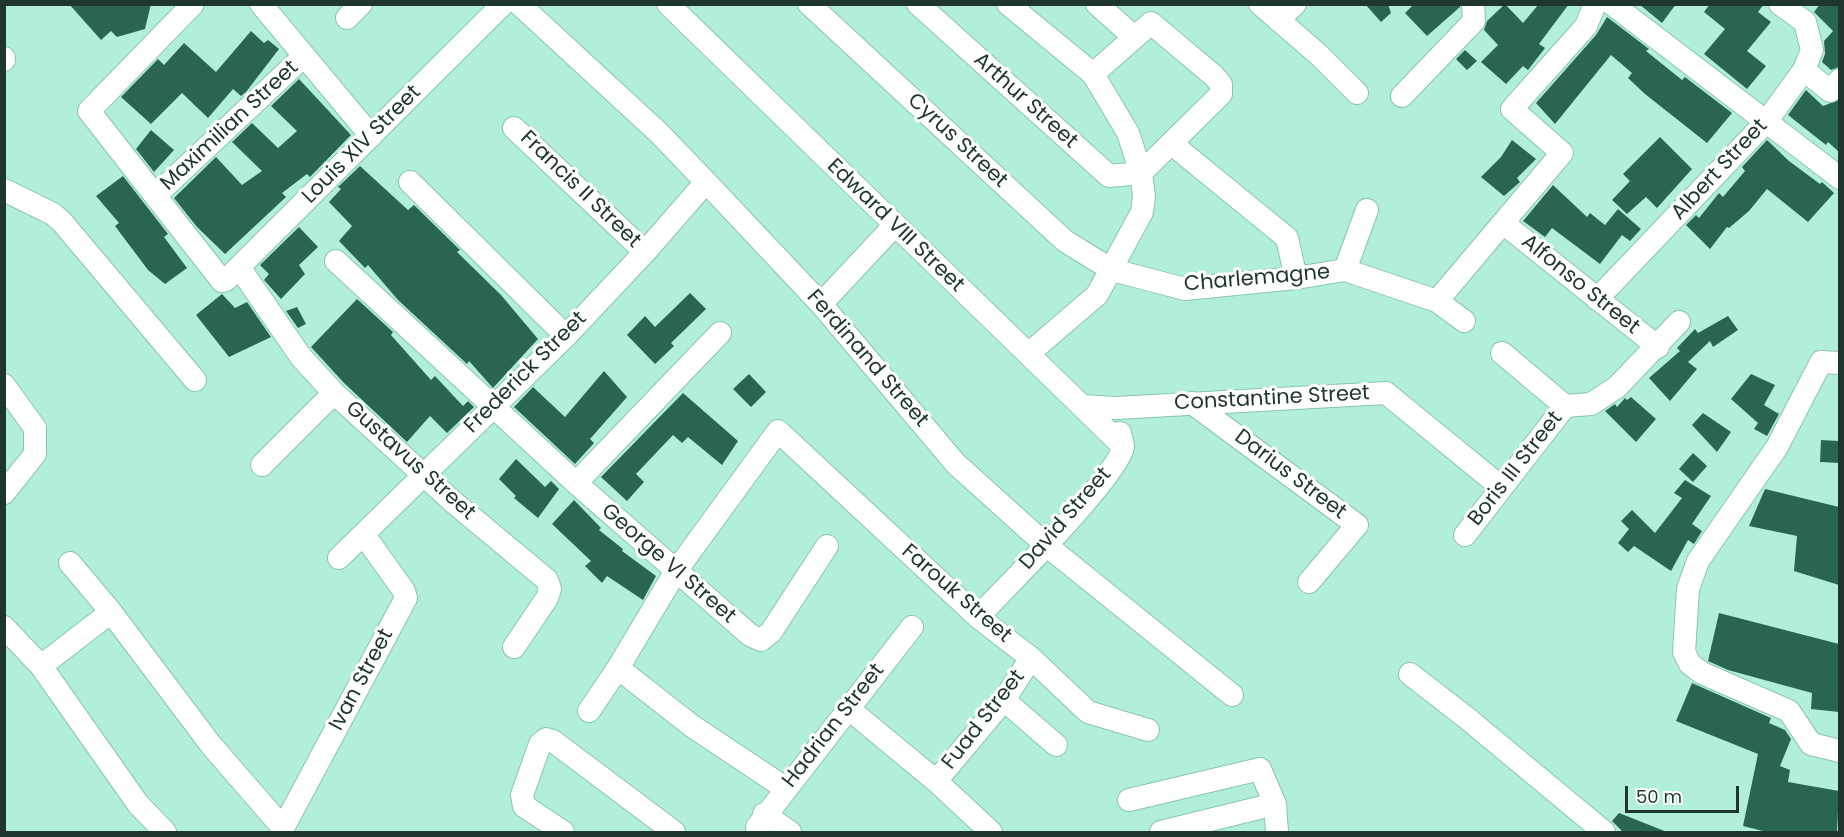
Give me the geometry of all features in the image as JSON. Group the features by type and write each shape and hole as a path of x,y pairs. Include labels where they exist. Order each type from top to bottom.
{"street":[{"path":"156,195 90,115 90,108 193,4"},
{"path":"261,4 371,136"},
{"name":"Louis XIV Street","path":"156,195 219,279 226,280 503,4"},
{"name":"Ferdinand Street","path":"519,4 659,133 706,182 821,304 956,464 1046,545 1232,695"},
{"name":"Edward VIII Street","path":"668,4 1123,446"},
{"name":"Cyrus Street","path":"809,4 1065,241 1112,270"},
{"name":"Arthur Street","path":"918,4 1109,176 1141,173"},
{"path":"1008,4 1093,74 1128,133 1141,173 1144,197 1142,212 1097,295 1028,354"},
{"path":"1097,4 1134,37"},
{"path":"1260,4 1357,93"},
{"path":"1278,20 1295,4"},
{"path":"1402,96 1474,21 1473,4"},
{"path":"1437,301 1562,153 1512,109 1586,26 1595,4"},
{"path":"1612,4 1839,178"},
{"path":"1780,4 1805,22 1812,50 1804,70 1830,91 1839,80"},
{"path":"1093,74 1151,23 1221,84 1221,94 1141,173"},
{"name":"Maximilian Street","path":"156,195 304,56"},
{"name":"Albert Street","path":"1597,299 1766,122 1804,70"},
{"name":"Francis II Street","path":"514,128 645,252"},
{"path":"1172,144 1287,238 1296,278"},
{"path":"410,182 566,336"},
{"name":"Frederick Street","path":"339,558 566,336 645,252 706,182"},
{"path":"4,190 53,214 62,222 195,380"},
{"path":"1346,270 1367,210"},
{"name":"Alfonso Street","path":"1503,223 1658,347"},
{"path":"821,304 894,226"},
{"name":"George VI Street","path":"336,261 576,483 750,635 761,640 771,632 827,546"},
{"name":"Gustavus Street","path":"239,267 301,357 334,393 452,501 547,580 550,589 547,598 514,646"},
{"name":"Charlemagne","path":"1112,270 1185,289 1296,278 1346,270 1437,301 1464,321"},
{"name":"Boris III Street","path":"1465,535 1565,406 1591,404 1617,387 1680,322"},
{"path":"576,483 720,333"},
{"path":"1502,353 1565,406"},
{"path":"1839,363 1821,362 1777,447 1698,561 1688,589 1684,652 1690,664 1702,673 1789,711 1811,744 1839,751"},
{"path":"4,386 35,428 35,454 4,494"},
{"path":"262,465 334,393"},
{"name":"Constantine Street","path":"1082,406 1116,408 1386,393 1500,487"},
{"name":"Darius Street","path":"1192,403 1357,525 1309,582"},
{"name":"David Street","path":"978,617 1046,545 1111,469 1123,446 1116,408"},
{"name":"Farouk Street","path":"676,571 778,431 978,617 1031,658 1088,712 1148,730"},
{"name":"Ivan Street","path":"282,830 406,598 404,591 364,535"},
{"path":"70,563 111,612 211,745 282,830"},
{"path":"588,711 618,668 676,571"},
{"path":"41,666 111,612"},
{"path":"4,627 41,666 138,804 165,832"},
{"name":"Hadrian Street","path":"790,832 760,821 912,627"},
{"name":"Fuad Street","path":"936,781 1004,700 1031,658"},
{"path":"618,668 692,726 785,788"},
{"path":"1410,674 1604,832"},
{"path":"1004,700 1056,744"},
{"path":"849,709 936,781 991,832"},
{"path":"563,832 524,806 522,795 540,744 546,739 553,741 674,832"},
{"path":"1129,800 1260,768 1275,804 1277,832"},
{"path":"1161,832 1275,804"}],"building":[{"path":"69,4 151,4 145,29 117,37 111,31 101,40"},
{"path":"1365,4 1388,4 1391,13 1381,22"},
{"path":"1414,4 1460,4 1460,7 1427,36 1405,13"},
{"path":"1505,4 1523,23 1538,5 1569,4 1539,44 1545,48 1528,70 1523,66 1506,84 1481,62 1498,45 1484,30 1487,21"},
{"path":"1639,4 1676,4 1662,23"},
{"path":"1710,4 1764,4 1758,12 1771,22 1747,51 1766,66 1747,89 1704,54 1725,29 1704,12"},
{"path":"1820,4 1839,4 1839,67 1831,70 1822,62 1825,54 1824,41 1833,31 1814,12"},
{"path":"1607,17 1649,49 1646,51 1682,80 1685,77 1732,113 1707,143 1645,94 1628,78 1632,73 1611,55 1555,124 1536,103 1596,35"},
{"path":"251,31 264,43 268,40 279,49 246,92 241,96 233,89 208,118 182,93 151,124 121,97 158,59 164,65 184,43 216,72"},
{"path":"1465,50 1477,61 1467,70 1456,59"},
{"path":"299,79 351,135 310,177 307,174 282,193 286,197 225,254 197,227 174,198 216,157 242,185 262,171 232,142 252,123 278,148 297,131 271,106"},
{"path":"1806,90 1823,106 1839,100 1839,152 1828,142 1826,145 1788,115"},
{"path":"151,130 174,150 154,172 136,149"},
{"path":"1660,137 1692,169 1657,208 1646,197 1627,214 1612,200 1630,181 1623,174"},
{"path":"1512,140 1536,159 1517,178 1520,182 1504,196 1481,177 1501,157"},
{"path":"1767,140 1789,161 1820,184 1822,182 1834,193 1808,222 1767,189 1749,211 1729,228 1727,227 1710,249 1686,225 1696,215 1699,218 1719,193 1723,197 1745,171 1742,167"},
{"path":"360,166 408,210 414,205 460,250 457,252 501,295 538,339 493,388 469,361 467,364 398,300 368,265 365,268 339,241 352,226 329,202 341,189 338,187"},
{"path":"123,176 168,234 164,237 187,268 165,284 148,270 115,226 119,223 96,196"},
{"path":"1553,185 1587,217 1590,213 1605,225 1618,209 1641,229 1630,241 1622,235 1600,264 1552,228 1545,237 1523,221"},
{"path":"299,227 318,247 299,265 305,274 281,299 264,280 269,274 260,265"},
{"path":"690,293 706,309 671,343 674,346 655,364 627,335 645,316 655,327"},
{"path":"222,294 235,308 247,302 271,337 229,357 196,315"},
{"path":"357,299 393,332 391,335 431,380 435,376 463,406 468,401 474,407 447,433 430,416 407,442 344,383 311,347"},
{"path":"297,307 306,324 298,328 286,311"},
{"path":"1728,316 1738,330 1713,347 1710,341 1688,362 1697,369 1670,401 1649,378 1680,351 1677,348 1695,329 1698,333"},
{"path":"604,371 627,397 590,439 594,443 575,464 514,407 533,387 565,417"},
{"path":"749,374 766,392 751,407 733,389"},
{"path":"1751,374 1775,385 1764,405 1779,414 1767,436 1754,429 1758,423 1731,399"},
{"path":"683,393 738,441 722,465 688,437 682,443 673,435 636,474 644,482 627,501 601,477"},
{"path":"1631,397 1656,419 1636,442 1605,411 1615,404 1617,407 1625,398 1627,400"},
{"path":"1703,413 1731,432 1717,452 1692,425"},
{"path":"1821,440 1839,441 1839,463 1820,462"},
{"path":"1693,453 1707,466 1693,482 1679,469"},
{"path":"516,459 545,487 551,481 559,489 538,518 514,498 516,496 499,479"},
{"path":"1685,480 1711,496 1692,524 1702,531 1694,544 1688,540 1671,571 1634,546 1628,552 1618,543 1629,529 1621,521 1632,510 1655,533 1682,498 1674,493"},
{"path":"1765,489 1839,507 1839,585 1794,571 1797,536 1749,526"},
{"path":"574,500 601,528 599,530 623,549 622,551 656,576 643,600 607,576 602,583 585,566 591,561 552,524"},
{"path":"1719,613 1839,644 1839,712 1811,709 1812,693 1728,670 1708,661"},
{"path":"1692,683 1771,718 1769,723 1785,730 1791,739 1780,766 1790,770 1788,782 1839,791 1837,832 1767,832 1743,826 1758,754 1676,721"},
{"path":"1619,813 1667,832 1623,832 1612,821"}]}
